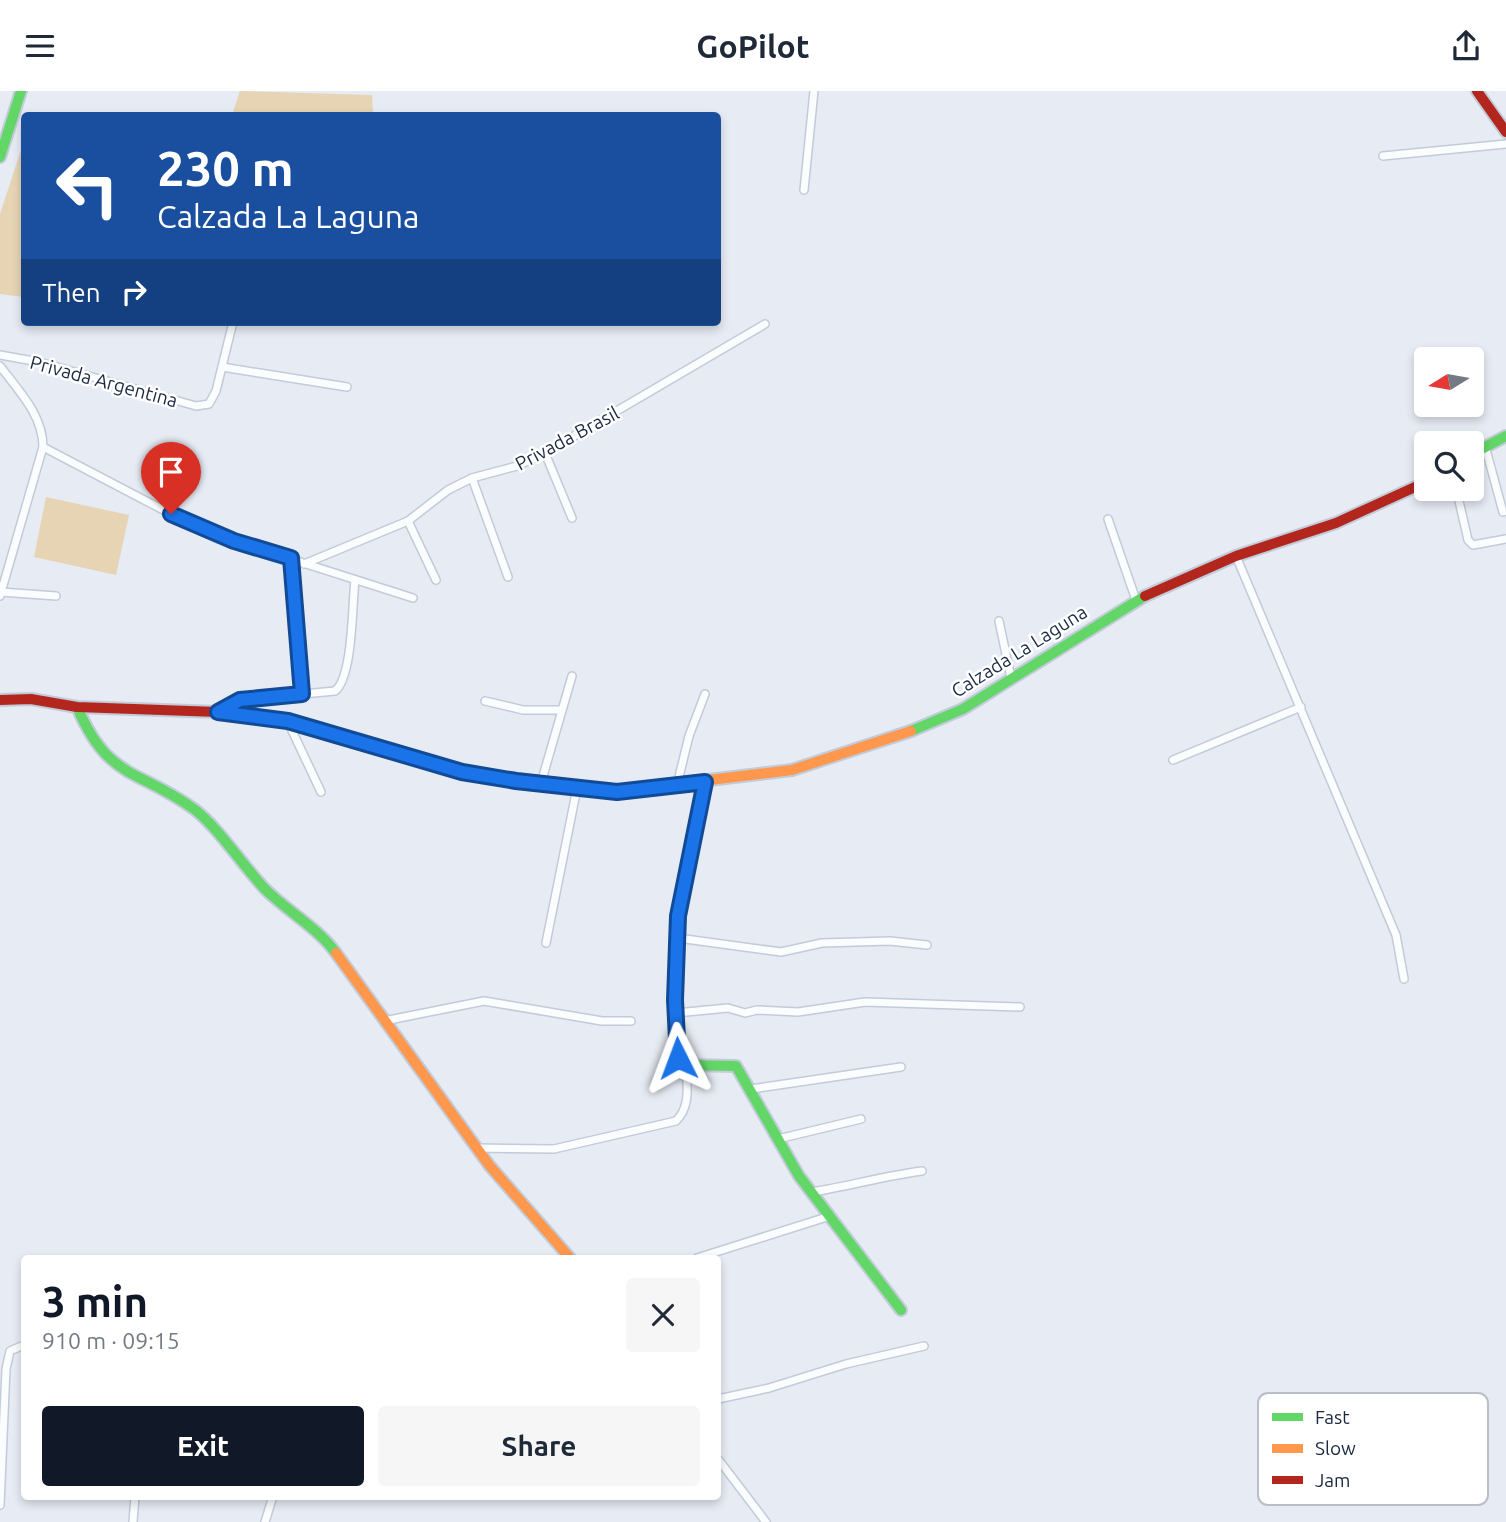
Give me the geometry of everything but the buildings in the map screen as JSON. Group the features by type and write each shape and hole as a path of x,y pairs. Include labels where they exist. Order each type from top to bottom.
{"street":[{"path":"0,157 21,91"},
{"path":"804,190 814,91"},
{"path":"1477,91 1506,132"},
{"path":"1383,156 1506,144"},
{"name":"Privada Brasil","path":"304,564 408,521 448,489 472,478 517,466 545,453 765,324"},
{"path":"232,326 222,367 347,387"},
{"name":"Privada Argentina","path":"0,355 39,362 196,406 207,405 216,391 222,367"},
{"path":"0,366 35,414 43,434 43,447 0,594 56,596"},
{"path":"1503,512 1485,446 1506,436"},
{"path":"43,447 171,514 234,541 413,598"},
{"path":"545,453 572,518"},
{"path":"472,478 508,577"},
{"name":"Calzada La Laguna","path":"0,699 32,699 77,707 218,712 288,721 462,772 617,792 792,770 888,741 964,709 1136,600 1236,556 1336,523 1414,487"},
{"path":"1459,501 1468,540 1473,545 1506,539"},
{"path":"1108,519 1136,600"},
{"path":"408,521 436,580"},
{"path":"1236,556 1396,935 1404,979"},
{"path":"291,558 302,694"},
{"path":"218,712 240,700 335,691 344,683 355,580"},
{"path":"999,621 1011,678"},
{"path":"540,783 572,676"},
{"path":"677,785 693,724 705,694"},
{"path":"485,701 523,710 560,710"},
{"path":"77,707 91,739 105,755 122,770 195,810 266,890 331,946 476,1147 564,1255"},
{"path":"1173,760 1301,707"},
{"path":"288,721 321,792"},
{"path":"705,782 678,916 678,1058 686,1065 736,1066 812,1192 901,1310"},
{"path":"545,943 577,788"},
{"path":"678,938 781,952 822,943 890,941 928,945"},
{"path":"383,1021 484,1001 520,1005 589,1019 631,1021"},
{"path":"676,1013 728,1008 745,1013 757,1010 798,1012 865,1002 1020,1007"},
{"path":"476,1147 554,1149 676,1121 685,1112 686,1065"},
{"path":"751,1089 901,1067"},
{"path":"778,1139 861,1119"},
{"path":"812,1192 849,1187 867,1179 922,1171"},
{"path":"708,1255 831,1216"},
{"path":"0,1505 6,1369 10,1351 21,1346"},
{"path":"721,1398 769,1388 846,1363 924,1346"},
{"path":"721,1463 766,1522"},
{"path":"133,1522 135,1500"},
{"path":"265,1522 272,1500"}],"shaded area":[{"path":"240,91 372,95 373,112 233,112"},
{"path":"21,150 21,297 0,294 0,214"},
{"path":"46,497 129,515 116,575 34,557"}],"traffic: fast":[{"path":"0,157 21,91"},
{"path":"1484,448 1506,436"},
{"path":"911,731 963,709 1145,596"},
{"path":"77,707 89,731 113,761 194,809 221,836 265,889 336,953"},
{"path":"706,782 678,916 675,1000 678,1058 686,1065 736,1066 799,1176 901,1310"}],"traffic: slow":[{"path":"573,786 617,791 792,770 911,731"},
{"path":"336,953 489,1165 567,1255"}],"traffic: jam":[{"path":"1477,91 1506,132"},
{"path":"1145,596 1236,556 1336,523 1414,487"},
{"path":"0,700 31,699 77,707 218,712 288,721 462,772 573,786"}],"route":[{"path":"171,514 234,541 291,558 302,694 240,700 218,712 288,721 462,772 516,781 617,792 705,782 678,916 675,1000 678,1058"}]}
